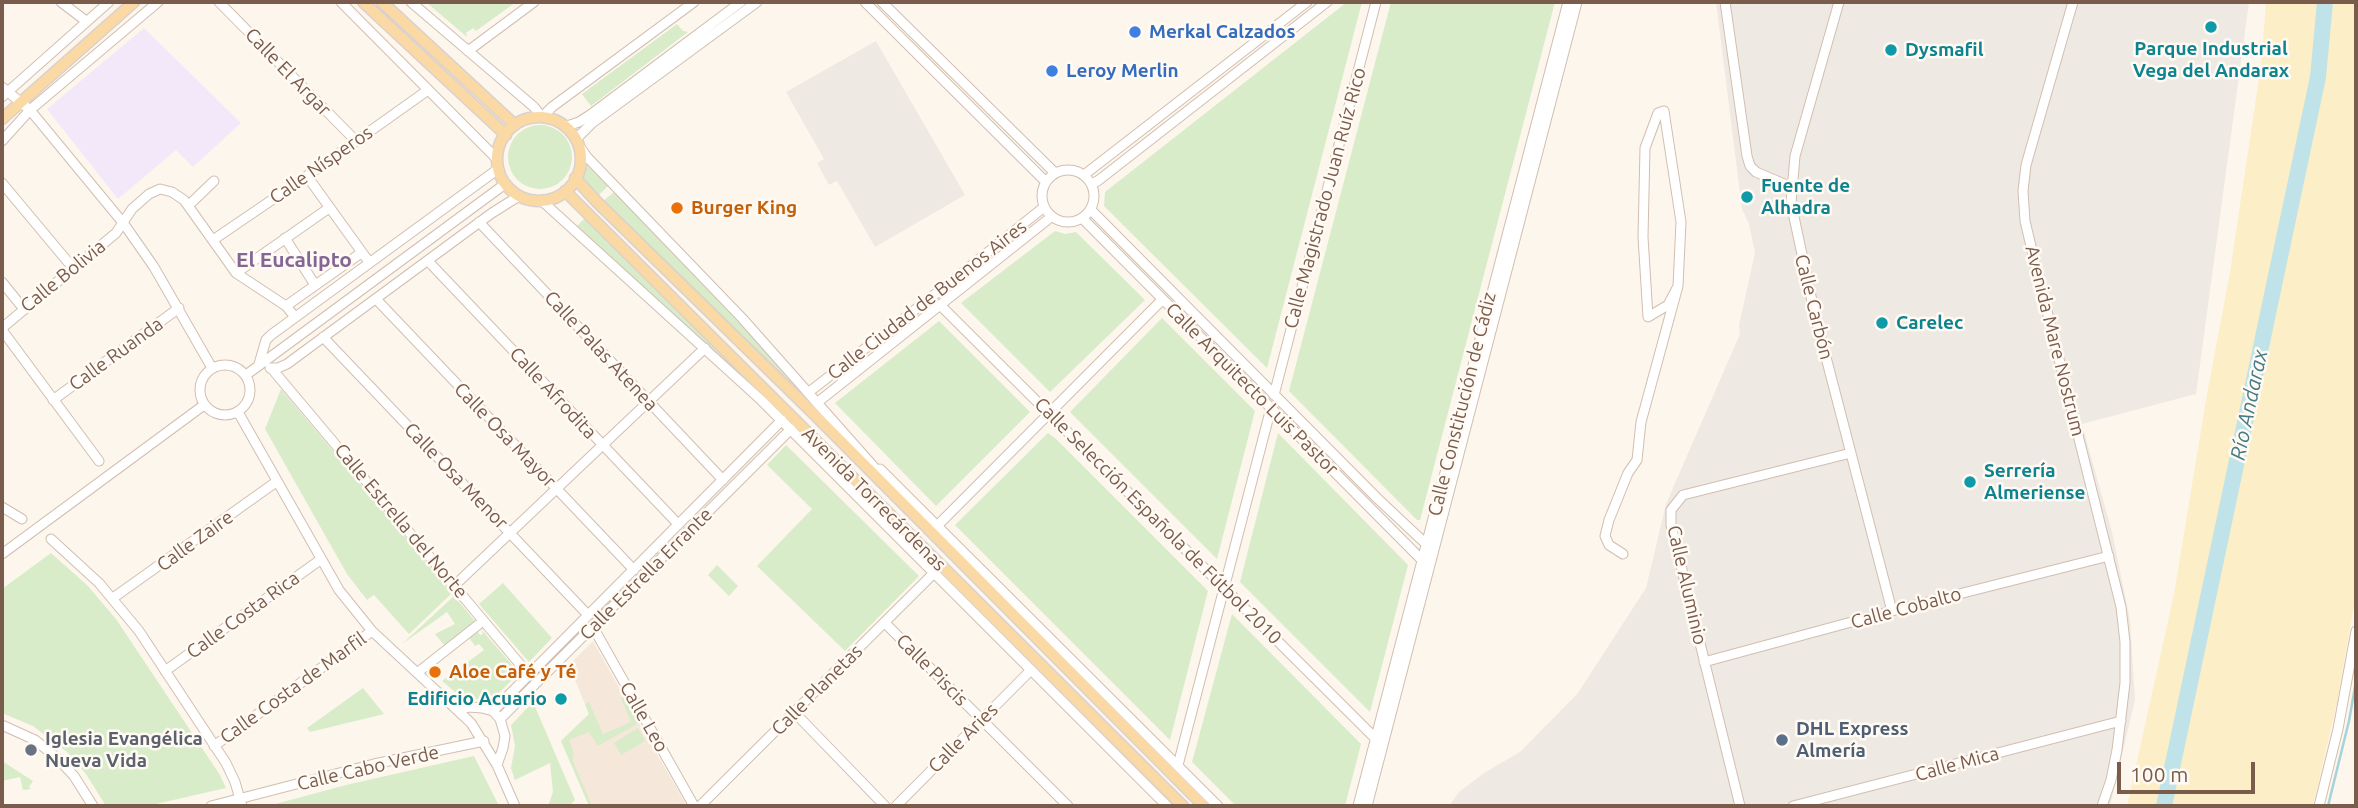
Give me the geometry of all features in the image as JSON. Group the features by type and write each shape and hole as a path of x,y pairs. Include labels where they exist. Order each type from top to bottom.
{"main road":[{"path":"2,119 134,2"},
{"path":"363,2 506,135"},
{"path":"382,2 515,125"},
{"path":"540,117 567,126 578,142 581,163 575,178 565,191 542,201 519,196 505,184 498,164 506,135 515,125 540,117"},
{"name":"Avenida Torrecárdenas","path":"575,178 1204,806"},
{"name":"Avenida Torrecárdenas","path":"565,191 1183,806"}],"street":[{"path":"61,2 86,21"},
{"path":"109,2 4,92 30,110 124,224 179,308 212,368"},
{"path":"2,141 30,110 158,2"},
{"name":"Calle El Argar","path":"219,2 358,141"},
{"path":"259,365 266,340 498,164 341,2"},
{"path":"411,2 534,107 540,117 694,2"},
{"path":"468,51 534,2"},
{"path":"567,126 590,115 741,2"},
{"path":"578,142 592,123 757,2"},
{"path":"865,2 1046,182 1055,173 1070,170 1084,175 1095,192 1091,210 1083,219"},
{"path":"882,2 1055,173"},
{"path":"1084,175 1307,2"},
{"path":"1092,184 1327,2"},
{"name":"Calle Magistrado Juan Ruíz Rico","path":"1274,395 1376,2"},
{"name":"Calle Constitución de Cádiz","path":"1358,806 1568,2"},
{"name":"Calle Constitución de Cádiz","path":"1367,806 1577,2"},
{"path":"1725,2 1746,156 1756,172 1791,187"},
{"name":"Calle Carbón","path":"1839,2 1795,156 1791,203 1815,315 1892,611"},
{"name":"Avenida Mare Nostrum","path":"2073,2 2026,165 2023,191 2025,221 2050,329 2121,607 2125,642 2125,683 2111,780 2102,806"},
{"name":"Calle Nísperos","path":"213,240 428,90"},
{"path":"1623,554 1609,545 1605,536 1628,473 1636,460 1641,422 1678,286 1681,222 1664,111 1658,113 1645,148 1643,237 1648,317 1668,305 1678,286"},
{"name":"Avenida Torrecárdenas","path":"578,142 809,392 923,524"},
{"path":"307,176 369,262"},
{"path":"214,181 188,205 236,273 286,306 295,317"},
{"name":"Calle Ciudad de Buenos Aires","path":"1046,182 1042,190 1044,206 1051,217 1067,223 1083,219"},
{"path":"2,183 73,268"},
{"path":"246,374 505,184"},
{"name":"Calle Bolivia","path":"2,329 116,233 132,209 149,194 160,189 172,192 188,205"},
{"path":"259,365 272,369 287,364 479,222 519,196"},
{"name":"Avenida Torrecárdenas","path":"542,201 782,420 1160,804"},
{"name":"Calle Ciudad de Buenos Aires","path":"809,392 1044,206"},
{"path":"236,273 330,208"},
{"name":"Calle Arquitecto Luis Pastor","path":"1091,210 1426,544"},
{"name":"Calle Ciudad de Buenos Aires","path":"818,402 1051,217"},
{"name":"Calle Arquitecto Luis Pastor","path":"1083,219 1421,559"},
{"name":"Calle Palas Atenea","path":"479,222 723,480"},
{"path":"285,239 315,285"},
{"path":"286,306 361,253"},
{"name":"Calle Afrodita","path":"428,261 678,524"},
{"path":"2,282 23,309"},
{"name":"Calle Osa Mayor","path":"376,299 634,570"},
{"path":"938,525 1162,300"},
{"name":"Calle Selección Española de Fútbol 2010","path":"940,305 1375,738"},
{"name":"Calle Ruanda","path":"53,400 179,308"},
{"path":"2,329 99,461"},
{"name":"Calle Osa Menor","path":"323,337 588,615"},
{"path":"2,345 14,347"},
{"path":"455,585 705,348"},
{"path":"229,365 246,374 250,394 246,405 238,412 220,415 204,405 200,396 200,385 212,368 229,365"},
{"name":"Calle Estrella del Norte","path":"272,369 529,675"},
{"path":"2,554 204,405"},
{"path":"1178,765 1270,408"},
{"path":"238,412 339,590 372,631 459,710 484,741 514,806"},
{"name":"Calle Estrella Errante","path":"497,715 529,675 782,420"},
{"name":"Calle Estrella Errante","path":"497,715 593,627 790,429"},
{"path":"767,435 776,443"},
{"name":"Calle Aluminio","path":"1740,806 1671,525 1671,510 1684,495 1851,453"},
{"name":"Avenida Torrecárdenas","path":"863,454 938,525 1218,806"},
{"name":"Calle Zaire","path":"113,598 128,590 276,482"},
{"path":"2,507 22,519"},
{"path":"51,539 113,598 139,631 232,774 241,803"},
{"name":"Calle Cobalto","path":"1704,662 2109,556"},
{"name":"Calle Costa Rica","path":"165,671 320,560"},
{"name":"Calle Planetas","path":"697,806 795,713 934,573"},
{"name":"Calle Piscis","path":"885,623 1068,806"},
{"path":"417,673 478,625"},
{"name":"Calle Leo","path":"593,627 697,806"},
{"name":"Calle Costa de Marfil","path":"215,746 372,631"},
{"path":"2319,806 2339,729 2356,631"},
{"name":"Calle Aries","path":"895,806 1031,670"},
{"path":"459,710 469,707 497,715 505,736 497,765"},
{"path":"795,713 886,806"},
{"name":"Calle Mica","path":"1793,806 2121,721"},
{"path":"2,725 35,740 57,758 74,776 93,806"},
{"name":"Calle Cabo Verde","path":"211,806 241,803 353,769 484,741"}],"shaded area":[{"path":"1716,2 2249,2 2196,394 2082,424 2112,532 2130,620 2135,700 2110,806 1449,806 1459,792 1484,773 1520,752 1578,693 1646,588 1666,504 1740,334 1739,325 1755,253 1749,224 1742,209"},
{"path":"144,28 241,123 193,167 176,150 118,199 47,109"},
{"path":"876,41 965,195 875,247 837,181 829,185 817,163 824,159 786,92"},
{"path":"593,641 687,806 589,806 561,741 589,714 569,665"}],"green space":[{"path":"426,2 516,2 476,31 473,28 466,33 467,37"},
{"path":"1347,2 1362,2 1267,368 1104,206 1105,192"},
{"path":"1391,2 1555,2 1420,520 1417,520 1289,391"},
{"path":"677,24 683,31 688,32 591,106 582,94"},
{"path":"540,125 558,131 566,139 572,157 566,175 558,183 540,189 522,183 514,175 508,157 514,139 522,131"},
{"path":"587,165 608,186 598,196 583,180"},
{"path":"614,192 766,351 835,428 603,201"},
{"path":"585,218 1175,806 764,397 577,226"},
{"path":"1055,231 1065,234 1076,232 1145,300 1050,392 961,303"},
{"path":"1162,318 1255,411 1217,559 1070,412"},
{"path":"939,321 1030,412 936,506 835,403"},
{"path":"281,389 452,593 409,634 374,595 367,600 347,574 265,429"},
{"path":"1048,433 1208,591 1170,740 955,525"},
{"path":"1278,433 1408,565 1370,712 1240,582"},
{"path":"786,445 919,576 845,651 757,566 812,509 767,465"},
{"path":"51,553 87,585 116,619 226,788 147,806 106,806 86,774 67,752 33,726 2,713 2,589"},
{"path":"717,565 738,586 729,596 708,575"},
{"path":"503,583 552,638 529,662 479,604"},
{"path":"454,596 475,621 444,645 435,634 455,624 447,612 402,644"},
{"path":"1232,614 1361,744 1345,806 1236,806 1192,762"},
{"path":"481,629 519,673 491,701 461,697 442,681 484,650 479,644 475,646 469,638 478,632 483,634"},
{"path":"363,688 384,714 310,732 307,728"},
{"path":"624,697 639,723 598,746 589,732 569,740 573,761 592,806 589,806 561,741 589,714 585,704 589,702 603,734 631,722 621,698"},
{"path":"533,702 575,800 569,806 548,806 553,792 550,763 515,780 511,768 515,746 511,725"},
{"path":"638,728 645,741 621,755 614,743"},
{"path":"474,756 499,806 268,806 346,785"},
{"path":"2,761 33,781 29,787 31,789 23,790 20,777 2,781"}],"sand":[{"path":"2266,2 2356,2 2356,593 2337,703 2313,806 2127,806 2174,594 2230,272 2261,65"}],"waterway":[{"name":"Río Andarax","path":"2164,806 2318,77 2325,2"},
{"path":"2328,806 2356,681"}],"place":[{"name":"Parque Industrial Vega del Andarax","path":"2211,27"},
{"name":"Merkal Calzados","path":"1135,32"},
{"name":"Dysmafil","path":"1891,50"},
{"name":"Leroy Merlin","path":"1052,71"},
{"name":"Fuente de Alhadra","path":"1747,197"},
{"name":"Burger King","path":"677,208"},
{"name":"Carelec","path":"1882,323"},
{"name":"Serrería Almeriense","path":"1970,482"},
{"name":"Aloe Café y Té","path":"435,672"},
{"name":"Edificio Acuario","path":"561,699"},
{"name":"DHL Express Almería","path":"1782,740"},
{"name":"Iglesia Evangélica Nueva Vida","path":"31,750"}],"district":[{"name":"El Eucalipto","path":"294,260"}]}
